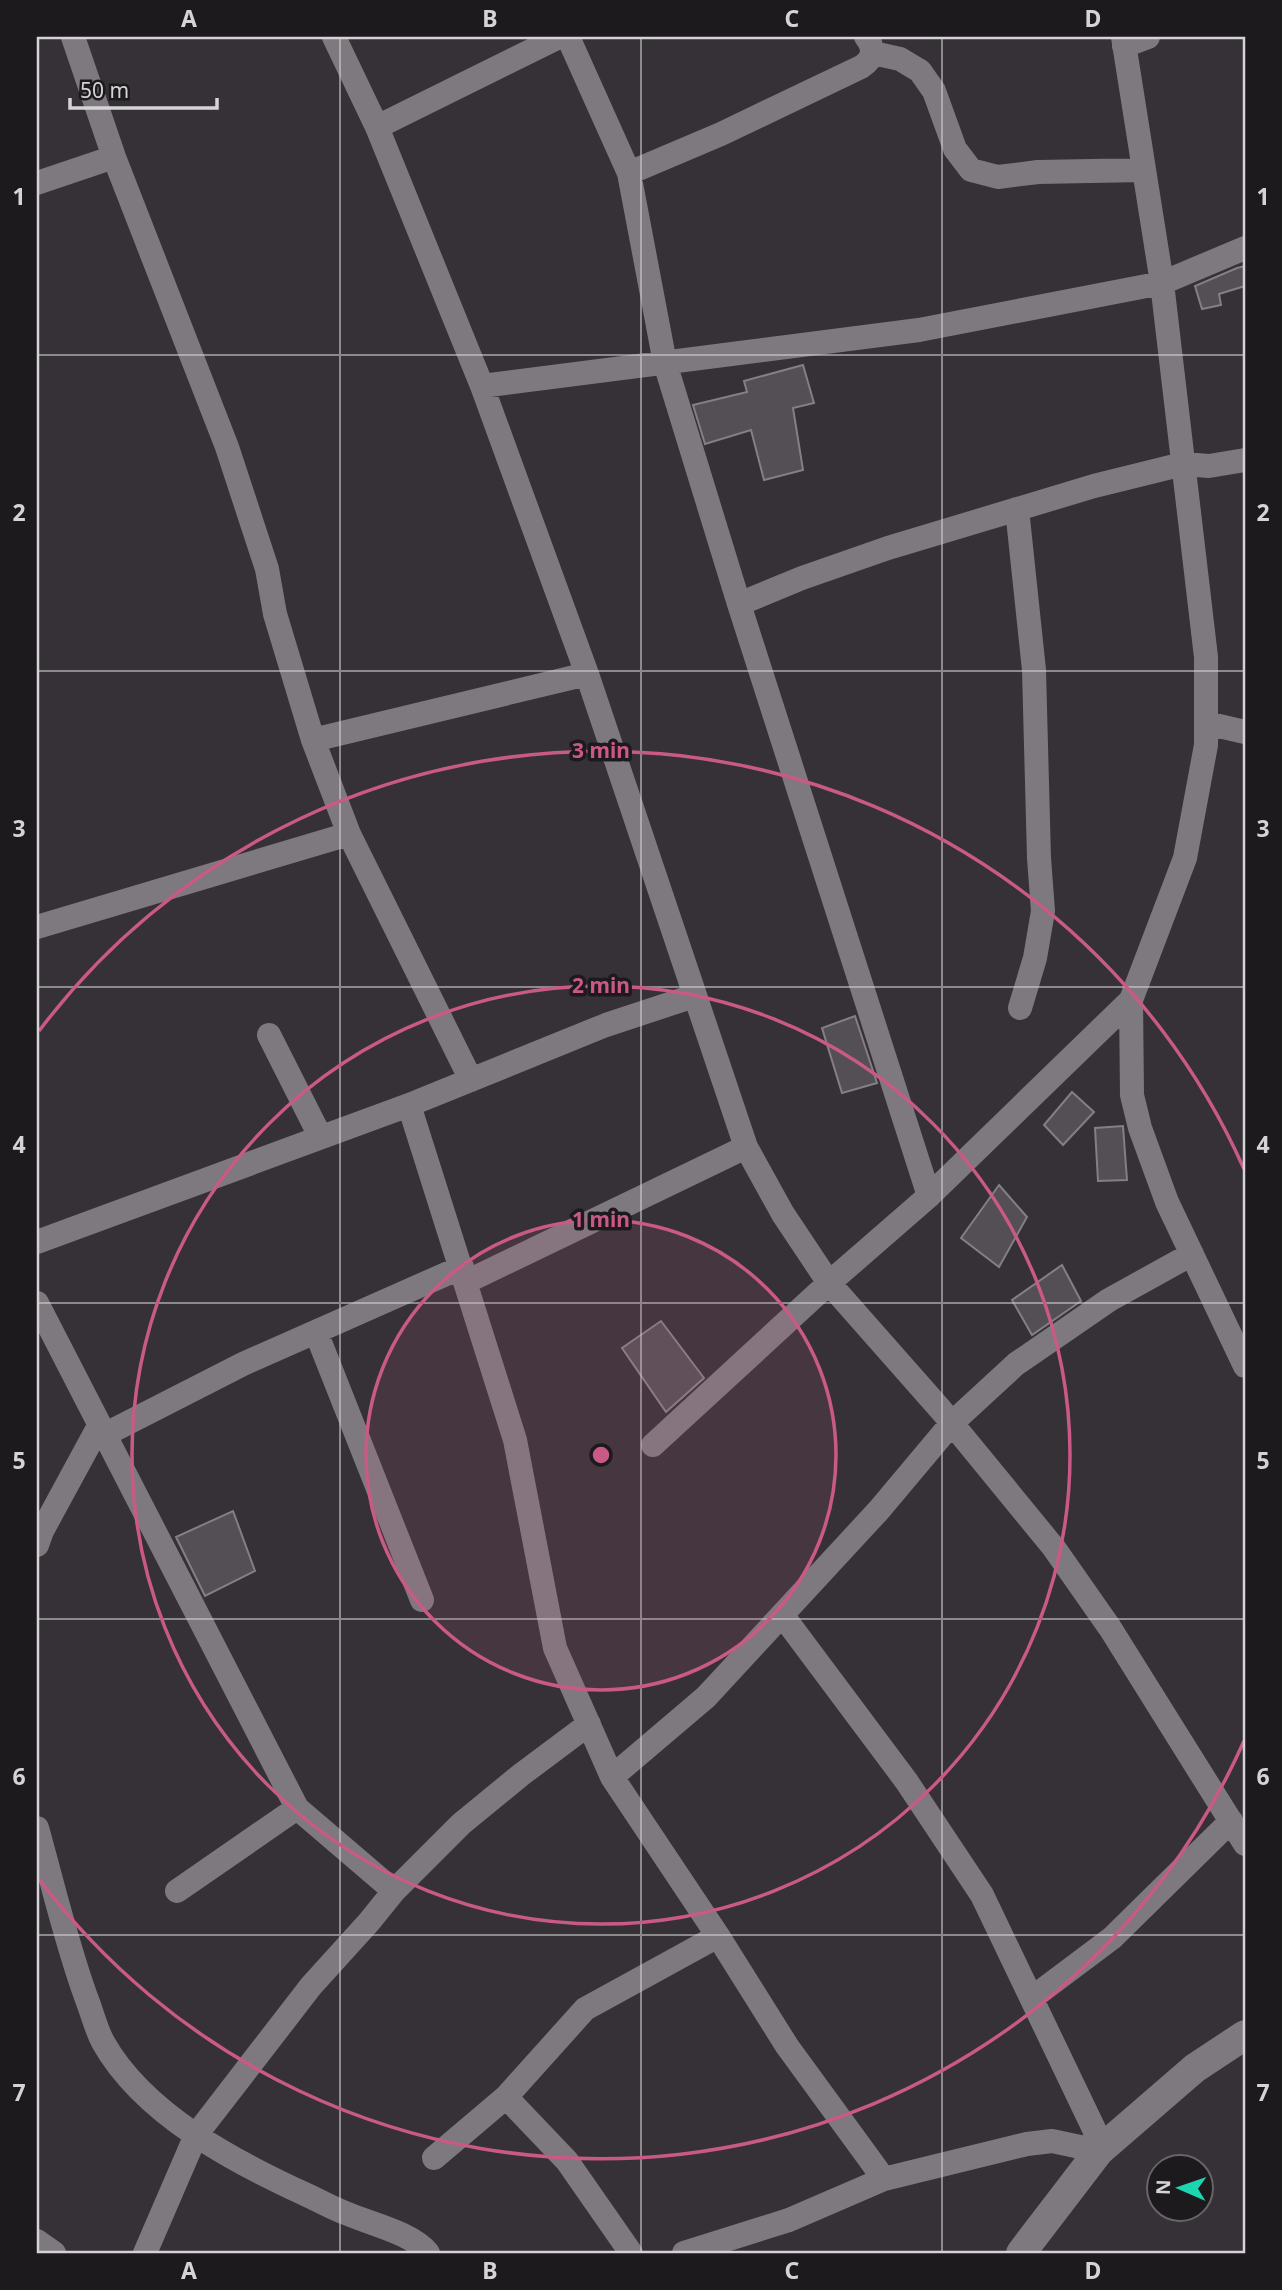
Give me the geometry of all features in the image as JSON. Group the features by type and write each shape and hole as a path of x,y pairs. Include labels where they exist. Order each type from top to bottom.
{"street":[{"path":"73,37 114,157 228,447 267,569 275,614 313,740 349,834 471,1080"},
{"path":"334,37 377,127 482,386 587,674 746,1147 783,1214 829,1283 951,1423 1054,1548 1110,1628 1245,1844"},
{"path":"377,127 559,37"},
{"path":"568,37 629,173 665,363 739,604 929,1196"},
{"path":"1149,37 1124,41 1162,283 1206,657 1206,745 1185,858 1131,1000 1132,1096 1140,1128 1167,1202 1245,1366"},
{"path":"629,173 721,134 847,75 868,62 869,45 920,71 934,91 955,149 971,170 998,177 1038,172 1144,170"},
{"path":"37,183 114,157"},
{"path":"482,386 919,330 1162,283 1245,248"},
{"path":"739,604 802,578 888,548 1094,486 1183,464 1209,466 1245,460"},
{"path":"1017,509 1034,670 1043,911 1035,958 1020,1008"},
{"path":"313,740 587,674"},
{"path":"1206,723 1245,732"},
{"path":"37,927 349,834"},
{"path":"37,1242 409,1105 606,1025 694,996"},
{"path":"653,1445 829,1283 929,1196 1131,1000"},
{"path":"269,1035 320,1136"},
{"path":"409,1105 515,1440 555,1648 612,1777 718,1936 787,2046 884,2179"},
{"path":"37,1545 42,1531 101,1430 316,1332 464,1275 746,1147"},
{"path":"612,1777 706,1697 879,1510 951,1423 1028,1356 1109,1300 1192,1254"},
{"path":"37,1303 297,1808 394,1891"},
{"path":"316,1332 422,1600"},
{"path":"783,1616 908,1782 982,1895 1094,2129 1099,2151"},
{"path":"145,2253 195,2135 311,1986 369,1923 394,1891 461,1824 589,1724"},
{"path":"177,1891 297,1808"},
{"path":"1032,1998 1112,1938 1231,1821"},
{"path":"37,1828 70,1951 102,2041 127,2077 143,2094 195,2135 271,2179 348,2214 397,2232 428,2253"},
{"path":"434,2158 506,2097 585,2008 718,1936"},
{"path":"1021,2253 1099,2151 1195,2068 1245,2035"},
{"path":"506,2097 567,2161 631,2253"},
{"path":"684,2253 789,2220 884,2179 1027,2144 1052,2141 1099,2151"},
{"path":"37,2241 54,2253"}],"building":[{"path":"1245,266 1245,286 1219,294 1221,305 1202,309 1195,286"},
{"path":"803,365 814,403 793,408 803,470 764,480 751,430 705,444 693,405 747,392 744,381"},
{"path":"855,1016 877,1083 842,1093 822,1028"},
{"path":"1072,1092 1094,1112 1063,1145 1044,1125"},
{"path":"1123,1126 1127,1180 1098,1181 1095,1128"},
{"path":"999,1185 1027,1217 999,1267 961,1238"},
{"path":"1062,1265 1081,1301 1032,1335 1012,1300"},
{"path":"661,1321 704,1378 666,1412 622,1348"},
{"path":"233,1511 255,1571 205,1596 176,1537"}]}
